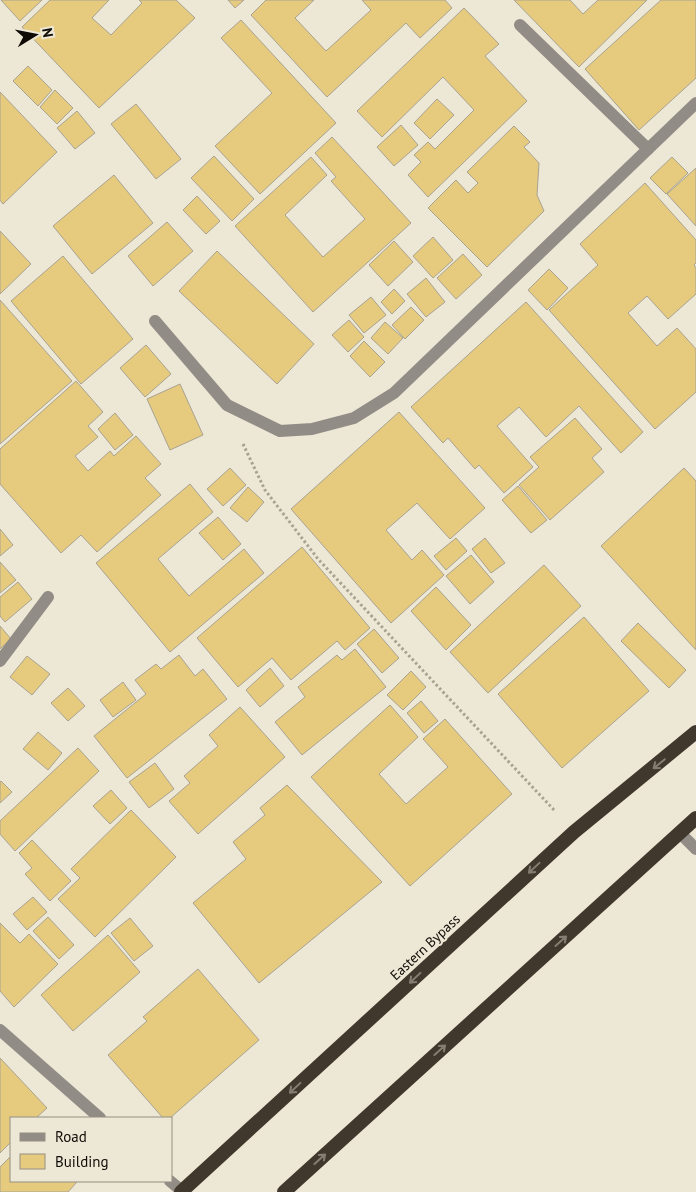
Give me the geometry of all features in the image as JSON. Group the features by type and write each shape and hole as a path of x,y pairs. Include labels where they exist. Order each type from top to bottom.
{"highway":[{"name":"Eastern Bypass","path":"182,1192 574,832 696,732"},
{"path":"284,1192 696,818"}],"street":[{"path":"520,25 648,149"},
{"path":"155,321 227,405 280,431 312,429 354,418 394,393 696,103"},
{"path":"0,661 48,597"},
{"path":"680,833 696,849"},
{"path":"0,1030 99,1117"},
{"path":"171,1182 182,1192"}],"path":[{"path":"227,405 243,445 265,490 318,559 574,832"}],"building":[{"path":"1,0 42,0 20,21"},
{"path":"50,0 109,0 92,18 111,35 142,3 139,0 176,0 195,18 99,108 22,27"},
{"path":"228,0 244,0 235,8"},
{"path":"266,0 314,0 295,18 326,51 371,10 362,0 445,0 452,8 420,38 406,23 327,97 251,15"},
{"path":"514,0 570,0 583,14 598,0 647,0 579,67"},
{"path":"661,0 696,0 696,78 639,130 585,69"},
{"path":"464,8 499,44 485,56 527,101 428,197 408,175 421,162 414,155 428,142 435,149 474,110 443,77 382,137 357,111"},
{"path":"241,20 336,123 260,194 215,146 272,93 221,38"},
{"path":"28,66 52,90 38,106 13,81"},
{"path":"55,90 73,108 57,124 40,107"},
{"path":"0,92 57,152 3,204 0,200"},
{"path":"437,99 454,115 430,139 414,123"},
{"path":"136,104 181,159 156,179 111,124"},
{"path":"77,111 95,133 75,149 57,128"},
{"path":"401,125 418,145 394,166 377,147"},
{"path":"514,126 530,142 524,147 539,163 537,195 544,211 487,267 428,208 456,180 468,193 478,183 467,172"},
{"path":"332,137 411,223 313,312 235,226 311,157 327,175 285,215 323,257 365,219 331,181 336,177 315,153"},
{"path":"214,156 254,199 232,221 191,178"},
{"path":"672,157 688,173 666,194 650,178"},
{"path":"696,168 696,226 667,194"},
{"path":"114,175 153,223 92,274 53,226"},
{"path":"645,183 696,240 696,263 694,265 696,268 696,294 668,319 647,296 628,313 657,346 677,328 696,349 696,392 655,429 549,310 598,265 580,244"},
{"path":"197,196 220,221 206,234 183,210"},
{"path":"167,222 193,251 153,286 128,256"},
{"path":"0,231 31,264 0,294"},
{"path":"433,237 453,260 433,278 413,256"},
{"path":"394,241 413,262 388,286 369,265"},
{"path":"217,251 314,344 277,384 179,291"},
{"path":"463,254 482,275 456,299 437,278"},
{"path":"63,256 133,339 81,384 11,301"},
{"path":"549,269 568,288 547,310 528,290"},
{"path":"426,278 445,302 426,317 407,294"},
{"path":"394,289 405,301 392,314 381,302"},
{"path":"371,297 386,315 364,333 349,315"},
{"path":"0,300 72,381 0,444"},
{"path":"526,302 643,432 621,453 579,406 546,437 519,407 497,426 533,467 504,493 479,465 475,469 448,438 443,443 411,407"},
{"path":"411,307 424,320 405,339 392,325"},
{"path":"349,320 364,337 348,352 332,335"},
{"path":"385,322 403,338 388,354 371,338"},
{"path":"364,341 385,362 370,377 350,356"},
{"path":"146,345 171,374 145,397 120,368"},
{"path":"76,381 103,412 88,426 98,437 75,456 88,471 110,451 114,456 136,436 161,464 145,478 161,495 97,552 81,535 61,553 0,484 0,449"},
{"path":"180,384 203,435 170,450 147,399"},
{"path":"399,412 485,508 450,539 417,503 386,530 412,560 422,550 444,575 391,623 291,509"},
{"path":"115,413 133,435 115,450 98,429"},
{"path":"575,418 602,449 592,458 604,472 550,520 519,485 539,467 530,457"},
{"path":"230,468 246,485 223,506 207,489"},
{"path":"684,468 696,481 696,650 601,546"},
{"path":"190,484 213,512 158,559 189,596 244,549 264,573 170,652 96,563"},
{"path":"518,486 547,520 531,533 502,500"},
{"path":"248,487 264,502 247,522 230,508"},
{"path":"218,517 241,544 223,560 199,533"},
{"path":"0,529 13,545 0,556"},
{"path":"456,538 467,551 446,570 434,556"},
{"path":"485,538 505,563 491,573 472,549"},
{"path":"302,547 370,628 345,650 337,641 291,680 272,658 238,687 197,638"},
{"path":"471,555 494,582 470,604 446,576"},
{"path":"0,562 16,580 0,593"},
{"path":"544,565 581,606 488,693 450,652"},
{"path":"18,582 32,599 5,622 0,616 0,597"},
{"path":"436,587 471,625 446,650 411,611"},
{"path":"584,617 649,691 562,768 498,694"},
{"path":"638,623 686,670 669,688 621,641"},
{"path":"0,626 11,639 0,649"},
{"path":"374,629 399,658 382,673 357,644"},
{"path":"355,649 386,687 302,755 275,722 305,697 298,687 337,655 342,660"},
{"path":"179,655 195,676 203,669 227,699 127,778 94,736 146,694 135,680 156,664 161,669"},
{"path":"27,656 50,674 32,695 10,677"},
{"path":"270,668 284,686 260,707 246,690"},
{"path":"411,671 426,687 403,710 387,695"},
{"path":"123,682 136,700 113,717 100,700"},
{"path":"68,688 85,706 68,721 51,703"},
{"path":"421,701 438,721 424,733 407,713"},
{"path":"390,705 418,737 379,774 406,804 448,767 423,739 445,719 512,794 410,886 311,777"},
{"path":"240,707 285,757 198,834 169,801 190,783 184,776 218,746 209,735"},
{"path":"38,732 62,753 48,770 23,749"},
{"path":"78,748 99,771 15,851 0,834 0,821"},
{"path":"155,763 174,789 149,808 129,782"},
{"path":"0,782 12,792 0,803"},
{"path":"287,785 382,882 259,983 193,903 246,859 233,842 265,815 260,808"},
{"path":"111,790 127,808 110,824 93,806"},
{"path":"131,810 176,857 95,937 58,899 80,878 71,869"},
{"path":"32,840 71,881 50,901 25,874 32,868 19,853"},
{"path":"33,897 47,912 27,930 13,914"},
{"path":"48,917 74,945 59,959 33,931"},
{"path":"130,918 153,946 134,961 111,933"},
{"path":"0,923 20,943 29,934 58,964 14,1007 0,991"},
{"path":"108,935 140,972 73,1031 41,995"},
{"path":"198,969 259,1040 171,1117 162,1117 108,1055 147,1021 143,1017"},
{"path":"0,1058 47,1108 37,1117 10,1117 10,1143 0,1153"},
{"path":"10,1157 10,1182 76,1182 68,1192 0,1192 0,1167"}]}
